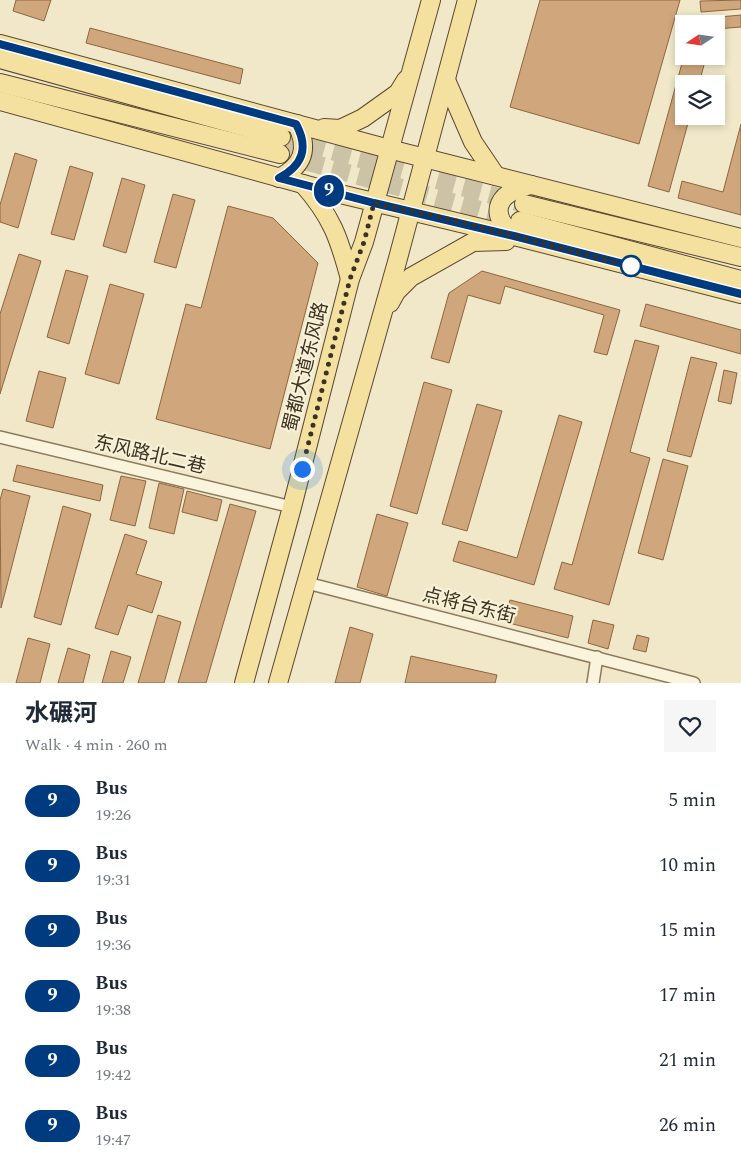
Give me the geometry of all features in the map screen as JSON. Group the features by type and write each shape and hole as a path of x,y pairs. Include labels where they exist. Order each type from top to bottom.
{"main road":[{"path":"301,125 340,129 363,118 398,93 413,70 431,0"},
{"path":"278,683 379,324 467,0"},
{"path":"0,44 389,149 741,238"},
{"path":"0,59 281,145 0,83"},
{"name":"蜀都大道东风路","path":"244,683 292,507 350,279 364,242 404,94 413,70"},
{"path":"446,80 473,142 496,176"},
{"path":"0,101 279,178 410,211 520,220 741,257"},
{"path":"279,178 292,171 298,165 302,151 301,125"},
{"path":"303,184 319,202 336,232 350,279"},
{"path":"532,185 511,191 505,196 498,212 499,219 505,227 520,220 741,280"},
{"path":"520,220 533,242"},
{"path":"379,324 396,292 411,277 473,242 533,242 741,294"}],"street":[{"name":"东风路北二巷","path":"0,437 292,507"},
{"name":"点将台东街","path":"307,583 694,683"},
{"path":"592,683 597,657"}],"building":[{"path":"16,0 51,0 44,21 13,11"},
{"path":"540,0 680,0 639,144 510,107"},
{"path":"741,0 741,9 701,12 700,1"},
{"path":"741,15 741,27 725,28 725,16"},
{"path":"90,28 243,69 240,84 86,43"},
{"path":"682,65 704,65 701,75 679,75"},
{"path":"675,88 675,125 688,125 669,192 648,186"},
{"path":"741,124 741,215 678,198 682,181 723,192"},
{"path":"15,153 37,160 18,228 0,222 0,205"},
{"path":"70,166 93,173 74,240 51,234"},
{"path":"122,178 145,185 126,253 103,246"},
{"path":"173,194 195,200 176,268 154,262"},
{"path":"228,206 273,218 318,263 270,449 156,419 186,304 201,308"},
{"path":"19,254 41,261 0,394 0,314"},
{"path":"66,270 88,276 69,344 47,337"},
{"path":"482,271 620,310 607,355 594,352 604,315 505,286 500,304 468,295 449,363 431,358 449,293"},
{"path":"110,284 144,294 119,384 85,374"},
{"path":"646,304 741,330 741,354 640,326"},
{"path":"635,340 659,346 630,452 650,458 609,605 554,589 562,562 572,565"},
{"path":"691,357 717,363 691,457 667,451"},
{"path":"724,370 737,373 731,404 718,401"},
{"path":"39,371 66,378 53,428 26,421"},
{"path":"424,382 452,390 417,514 390,506"},
{"path":"477,404 502,411 467,531 442,524"},
{"path":"559,415 582,422 534,585 453,561 459,541 517,558"},
{"path":"663,459 688,466 663,560 638,553"},
{"path":"17,465 103,485 100,501 13,481"},
{"path":"121,476 146,481 135,526 110,520"},
{"path":"159,483 184,489 174,534 149,528"},
{"path":"3,489 30,496 1,608 0,500"},
{"path":"187,491 222,500 217,521 182,512"},
{"path":"230,504 256,511 206,683 178,683"},
{"path":"63,506 91,514 61,625 34,617"},
{"path":"377,514 408,523 387,596 357,587"},
{"path":"125,534 147,541 136,574 162,582 152,613 128,605 118,635 95,628"},
{"path":"510,600 573,616 568,638 505,622"},
{"path":"158,615 181,622 164,683 138,683"},
{"path":"593,620 614,625 608,649 588,643"},
{"path":"350,627 373,634 360,683 335,683"},
{"path":"637,635 649,638 646,652 633,649"},
{"path":"28,638 50,644 40,683 16,683"},
{"path":"68,648 90,655 83,683 58,683"},
{"path":"111,651 131,657 123,683 102,683"},
{"path":"411,656 497,675 495,683 405,683"}],"tunnel":[{"path":"281,137 524,204"},
{"path":"280,154 520,221"}],"bus line":[{"name":"9","path":"0,44 296,124 302,135 302,151 298,165 292,171 279,178 741,294"}],"route":[{"path":"302,469 350,279 364,242 374,203 452,220 631,266"}]}
